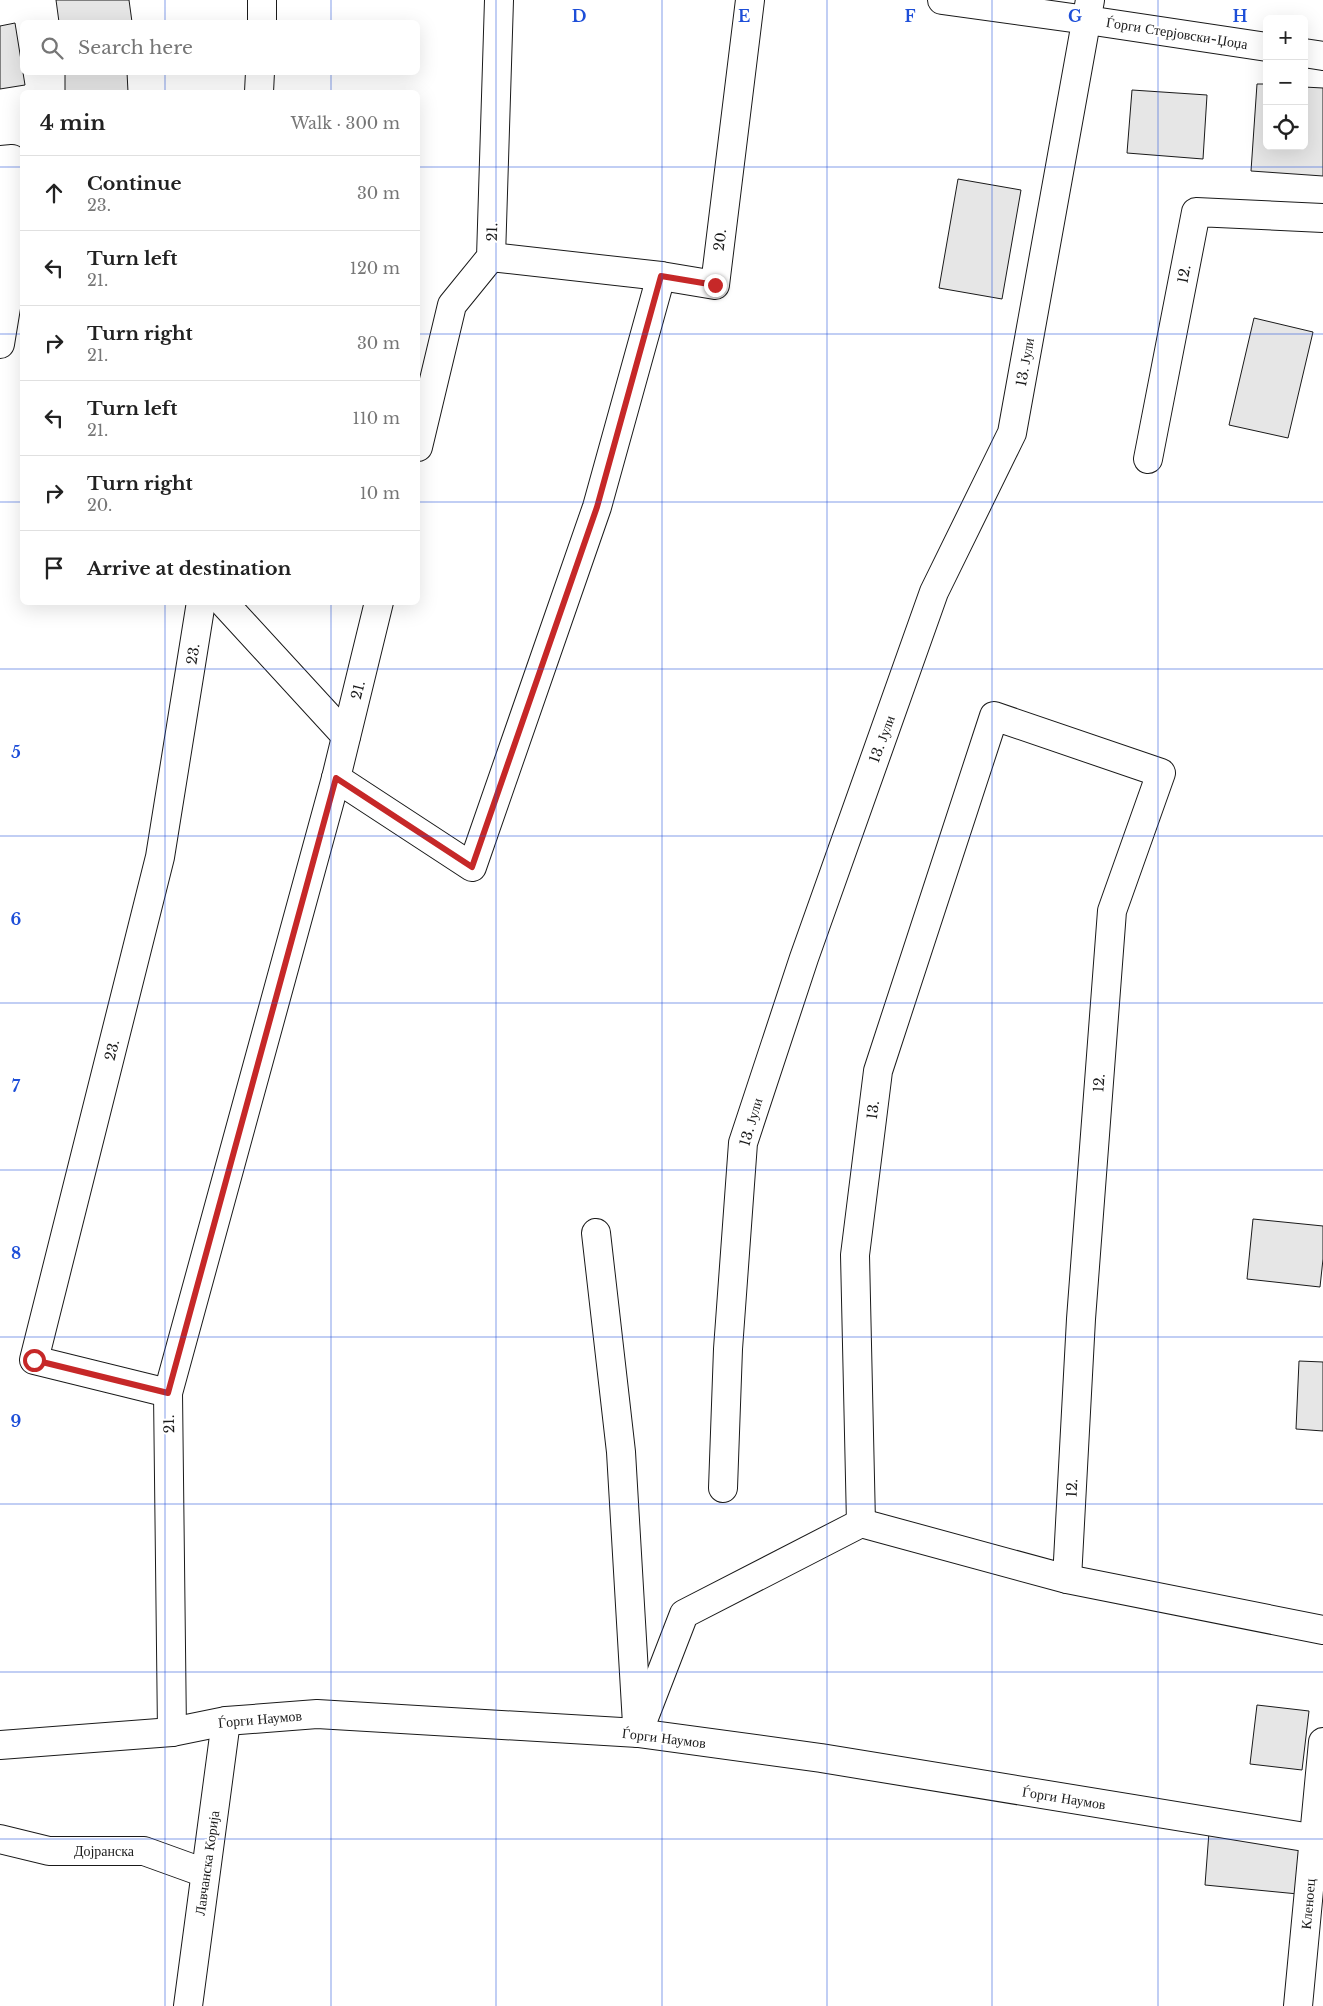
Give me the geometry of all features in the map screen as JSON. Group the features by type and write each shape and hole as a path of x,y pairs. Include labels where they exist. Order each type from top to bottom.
{"street":[{"path":"262,0 262,20"},
{"name":"21.","path":"420,439 452,305 491,257 499,0"},
{"name":"20.","path":"491,257 661,276 715,285 750,0"},
{"name":"Ѓорги Стерјовски-Џоџа","path":"942,0 1089,10 1263,46"},
{"name":"13. Јули","path":"723,1488 728,1349 743,1143 807,948 934,592 1012,433 1089,10"},
{"path":"1308,54 1323,56"},
{"path":"259,90 260,75"},
{"path":"0,344 13,265 6,160"},
{"name":"12.","path":"1148,459 1196,212 1323,218"},
{"path":"336,778 472,867 597,507 661,276"},
{"name":"23.","path":"168,1393 34,1360 160,857 201,605"},
{"path":"226,605 346,736"},
{"name":"21.","path":"172,1732 168,1393 336,778 378,605"},
{"name":"12.","path":"994,716 1161,773 1112,911 1081,1319 1067,1579"},
{"name":"13.","path":"861,1523 855,1255 878,1071 994,716"},
{"path":"596,1233 621,1452 638,1733"},
{"path":"638,1733 684,1614 861,1523 1067,1579 1323,1630"},
{"name":"Ѓорги Наумов","path":"0,1745 172,1732 226,1721 318,1714 638,1733 821,1758 1318,1839"},
{"name":"Лавчанска Корија","path":"188,2006 226,1721"},
{"name":"Кленоец","path":"1298,2006 1318,1839 1323,1742"},
{"name":"Дојранска","path":"0,1839 49,1851 144,1851 205,1873"}],"building":[{"path":"56,0 129,0 132,20 59,20"},
{"path":"15,23 20,54 20,75 23,75 25,85 0,89 0,26"},
{"path":"65,75 127,75 128,90 65,90"},
{"path":"1257,84 1263,84 1263,150 1308,150 1308,87 1323,88 1323,176 1251,171"},
{"path":"1132,90 1207,95 1203,159 1127,153"},
{"path":"958,179 1021,190 1002,299 939,288"},
{"path":"1254,318 1313,332 1288,438 1229,425"},
{"path":"1253,1219 1323,1226 1323,1259 1320,1287 1247,1279"},
{"path":"1299,1361 1323,1362 1323,1431 1296,1429"},
{"path":"1257,1705 1309,1711 1302,1770 1250,1764"},
{"path":"1209,1832 1303,1841 1298,1894 1205,1885"}],"route":[{"path":"34,1360 168,1393 336,778 472,867 597,507 661,276 715,285"}]}
